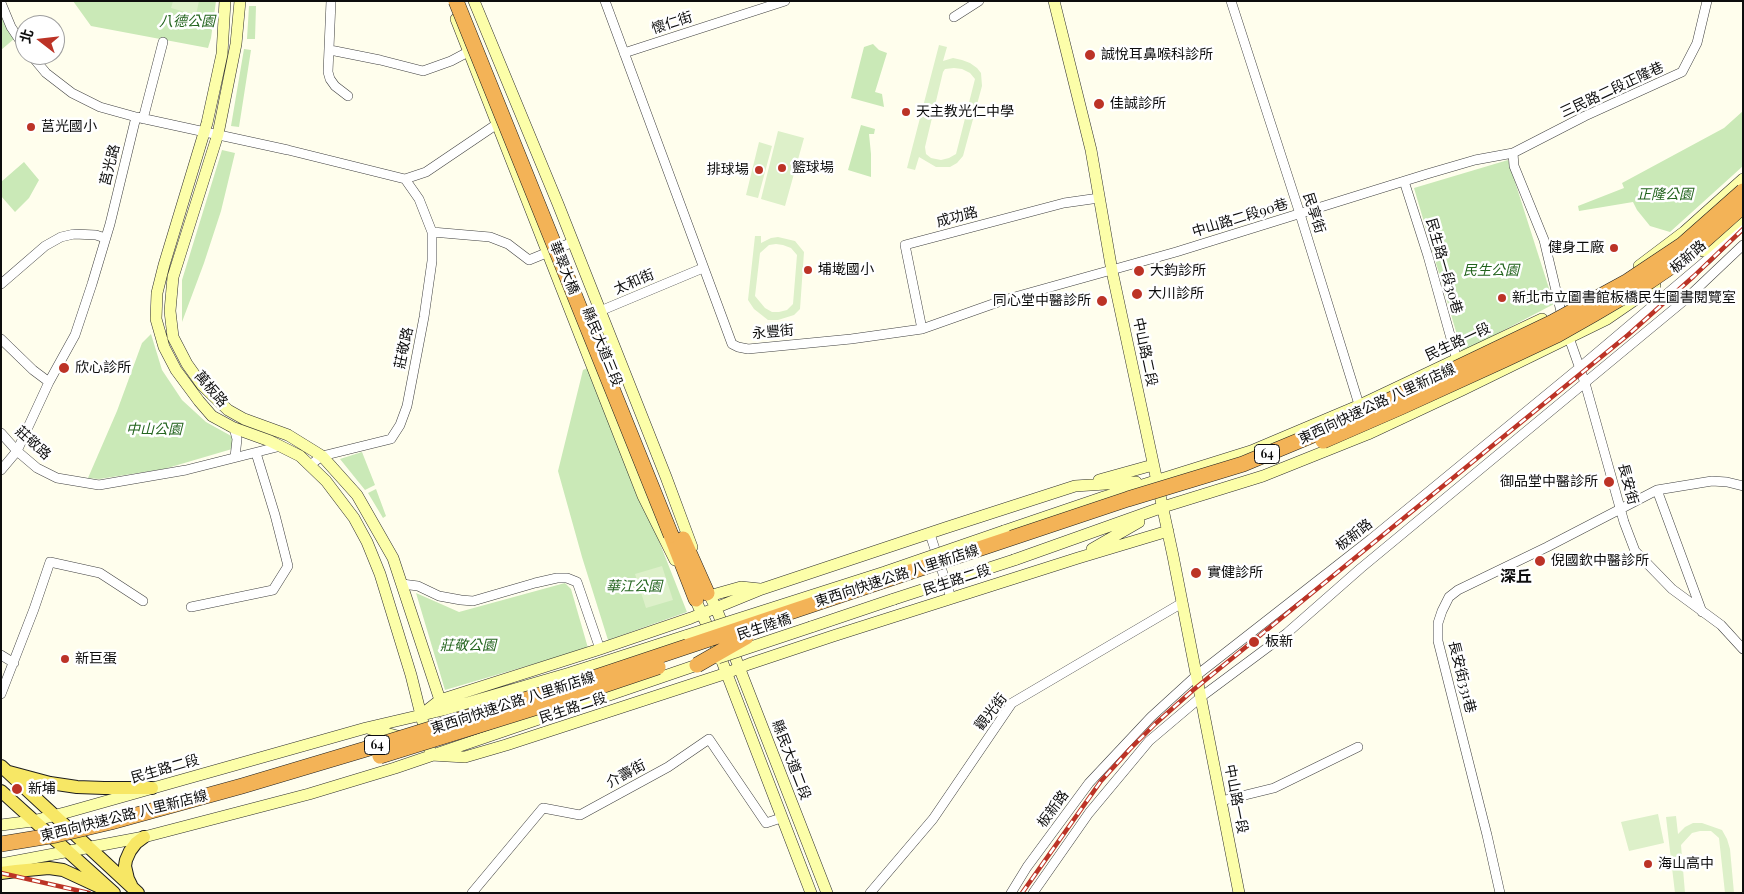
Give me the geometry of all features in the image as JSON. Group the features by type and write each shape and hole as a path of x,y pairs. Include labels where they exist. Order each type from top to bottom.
{"highway":[{"name":"華翠大橋","path":"456,1 675,534"},
{"name":"華翠大橋","path":"467,1 675,534"},
{"name":"東西向快速公路 八里新店線","path":"1,853 59,843 242,796 566,698 747,632 1128,499 1243,464 1344,422 1551,323 1628,281 1682,245 1743,191"},
{"name":"東西向快速公路 八里新店線","path":"1,844 56,835 111,822 252,783 747,632 1249,471 1348,431 1548,339 1650,281 1688,255 1743,206"},
{"path":"675,534 704,596"},
{"path":"688,635 747,632"},
{"path":"697,665 747,632"}],"main road":[{"name":"萬板路","path":"225,1 222,54 205,132 157,293 156,319 164,346 176,370 212,416 234,428 281,446 300,456 349,510 367,542 383,583 411,675 431,755"},
{"name":"萬板路","path":"240,1 236,44 218,134 173,277 170,311 173,337 187,364 202,385 228,410 244,419 288,435 322,456 358,495 392,558 441,705"},
{"name":"縣民大道三段","path":"449,1 643,496 663,538 704,596 716,608 727,638"},
{"name":"縣民大道三段","path":"474,1 573,242 666,477 704,596 702,613 727,674"},
{"name":"中山路二段","path":"1054,1 1084,121 1112,270 1168,532 1203,710"},
{"name":"民生路一段","path":"1156,481 1251,451 1360,405 1561,310 1639,266 1684,232 1743,179"},
{"path":"1163,508 1262,476 1368,434 1608,319 1705,255 1743,217"},
{"name":"民生路二段","path":"1,825 54,815 366,728 421,715 441,705 716,608 762,589 1075,486 1153,465"},
{"name":"民生路二段","path":"1075,486 1156,481"},
{"name":"民生陸橋","path":"441,705 570,673 885,572 1156,481"},
{"name":"民生路二段","path":"1078,558 1163,508"},
{"name":"民生陸橋","path":"431,755 1014,560 1163,508"},
{"name":"民生路二段","path":"1,864 144,837 309,794 431,755 465,757 727,674 833,636 951,598 1168,532"},
{"name":"民生路二段","path":"704,596 741,588 762,589"},
{"name":"縣民大道二段","path":"727,638 827,893"},
{"path":"727,674 811,893"},
{"name":"中山路一段","path":"1203,710 1240,893"},
{"path":"366,728 397,735 410,742 411,750 408,756 404,762 395,768"},
{"path":"4,768 50,783 77,787 152,788"},
{"path":"4,768 136,890"},
{"path":"1,791 113,893"},
{"path":"136,890 128,879 125,866 130,851 144,837"},
{"path":"1,874 42,869 64,870 113,893"}],"street":[{"path":"331,1 328,62 330,80 348,96"},
{"name":"永豐街","path":"605,1 732,344 748,349 851,339 922,329 1004,300 1112,270"},
{"name":"懷仁街","path":"624,53 784,1"},
{"path":"954,17 979,1"},
{"name":"民享街","path":"1231,1 1300,214 1368,434"},
{"name":"三民路二段正隆巷","path":"1404,181 1475,160 1513,153 1585,116 1682,72 1697,43 1707,1"},
{"path":"1,3 15,32"},
{"name":"莒光路","path":"1,470 17,451 49,382 75,335 92,284 163,42"},
{"path":"330,50 423,71 451,61 468,52"},
{"path":"39,65 46,73 72,93 100,107 140,118 333,160 405,179 426,172 497,124"},
{"path":"1513,153 1514,166 1544,240 1561,310"},
{"name":"莊敬路","path":"310,465 322,456 391,439 400,425 407,406 424,317 432,261 432,232 419,199 405,179"},
{"name":"中山路二段90巷","path":"1112,270 1404,181"},
{"name":"民生路一段30巷","path":"1404,181 1428,256 1457,360"},
{"name":"成功路","path":"922,329 905,245 1064,203 1099,198"},
{"name":"板新路","path":"1011,893 1027,867 1089,783 1151,717 1197,675 1371,539 1579,368 1705,255 1743,225"},
{"path":"432,232 490,237 508,244 529,260 573,242"},
{"path":"1684,232 1718,270"},
{"path":"1,284 45,246 61,238 74,234 96,235 105,238"},
{"name":"板新路","path":"1033,893 1089,813 1149,741 1201,697 1287,633 1361,568 1686,299 1743,245"},
{"name":"太和街","path":"576,321 703,268"},
{"name":"長安街","path":"1561,310 1585,383 1621,510 1635,550 1672,589 1721,626 1743,648"},
{"path":"1,339 33,370 49,382"},
{"path":"234,428 237,439 234,457"},
{"name":"莊敬路","path":"1,433 17,451 37,468 57,478 99,485 175,472 281,446"},
{"path":"191,607 272,590 288,566 256,452"},
{"name":"長安街331巷","path":"1500,893 1438,641 1438,623 1449,597 1458,590 1547,547 1605,516 1621,510 1657,490 1712,481 1743,486"},
{"name":"長安街","path":"1657,490 1702,612"},
{"path":"930,534 951,598"},
{"path":"1,694 34,610 50,562 100,573 143,601"},
{"path":"402,584 418,586 439,596 473,601 525,585 557,578 567,578 577,582 600,649"},
{"name":"觀光街","path":"870,893 933,818 1012,703 1182,603"},
{"path":"1,655 14,663"},
{"name":"介壽街","path":"472,893 543,808 580,815 668,768 710,739 766,823 781,818"},
{"path":"1221,801 1274,788 1358,747"}],"green space":[{"name":"八德公園","path":"73,1 216,1 208,48 91,26"},
{"path":"173,1 199,1 196,15 171,8"},
{"path":"249,6 256,6 255,39 247,39"},
{"path":"1,8 14,39 1,50"},
{"path":"873,44 879,50 887,53 875,92 882,94 884,107 851,98 864,47"},
{"path":"939,45 947,47 943,61 953,58 962,60 970,63 981,73 982,86 963,156 950,167 936,167 919,157 915,170 907,168","holes":["945,69 962,69 970,73 975,79 956,154 941,160 931,158 926,154 925,147 943,72"]},
{"path":"244,49 251,50 239,127 231,126"},
{"name":"正隆公園","path":"1743,111 1743,166 1670,232 1650,226 1633,202 1579,211 1578,206 1624,188 1622,183 1724,128"},
{"path":"861,125 875,129 874,134 869,134 871,177 848,170"},
{"name":"籃球場","path":"778,131 804,138 785,206 761,199"},
{"name":"排球場","path":"759,142 772,146 758,198 746,195"},
{"path":"222,150 235,153 221,211 182,322 182,280"},
{"name":"民生公園","path":"1508,160 1554,304 1462,352 1414,188"},
{"path":"24,162 39,180 29,198 15,212 1,196 1,182"},
{"path":"755,236 761,236 761,243 778,237 795,241 804,252 800,309 794,315 778,320 768,320 754,309 748,300","holes":["769,245 783,245 791,248 797,255 793,304 787,310 772,312 765,308 755,296 760,253"]},
{"name":"中山公園","path":"151,334 162,370 182,400 206,422 233,437 232,449 164,469 99,479 88,478 117,411 142,343"},
{"name":"華江公園","path":"590,367 687,612 608,640 558,471 583,370"},
{"path":"362,452 375,485 365,490 340,459"},
{"path":"376,489 386,516 383,518 368,493"},
{"path":"662,566 673,600 646,608 635,574"},
{"name":"莊敬公園","path":"565,583 571,589 588,648 445,690 416,593 459,612"},
{"path":"1658,814 1664,843 1629,851 1621,822"},
{"path":"1676,816 1678,834 1685,827 1693,823 1702,823 1722,830 1730,849 1734,893 1725,893 1719,838 1711,831 1700,831 1692,833 1681,845 1685,893 1675,893 1666,817"}],"railway":[{"path":"1022,893 1101,781 1155,724 1192,691 1628,335 1743,229"},
{"path":"1,873 89,893"}],"place":[{"name":"誠悅耳鼻喉科診所","path":"1090,55"},
{"name":"佳誠診所","path":"1099,104"},
{"name":"天主教光仁中學","path":"906,112"},
{"name":"莒光國小","path":"31,127"},
{"name":"籃球場","path":"782,168"},
{"name":"排球場","path":"759,170"},
{"name":"健身工廠","path":"1614,248"},
{"name":"埔墘國小","path":"808,270"},
{"name":"大鈞診所","path":"1139,271"},
{"name":"大川診所","path":"1137,294"},
{"name":"新北市立圖書館板橋民生圖書閱覽室","path":"1502,298"},
{"name":"同心堂中醫診所","path":"1102,301"},
{"name":"欣心診所","path":"64,368"},
{"name":"御品堂中醫診所","path":"1609,482"},
{"name":"倪國欽中醫診所","path":"1540,561"},
{"name":"實健診所","path":"1196,573"},
{"name":"板新","path":"1254,642"},
{"name":"新巨蛋","path":"65,659"},
{"name":"新埔","path":"17,789"},
{"name":"海山高中","path":"1648,864"}],"district":[{"name":"深丘","path":"1516,577"}]}
